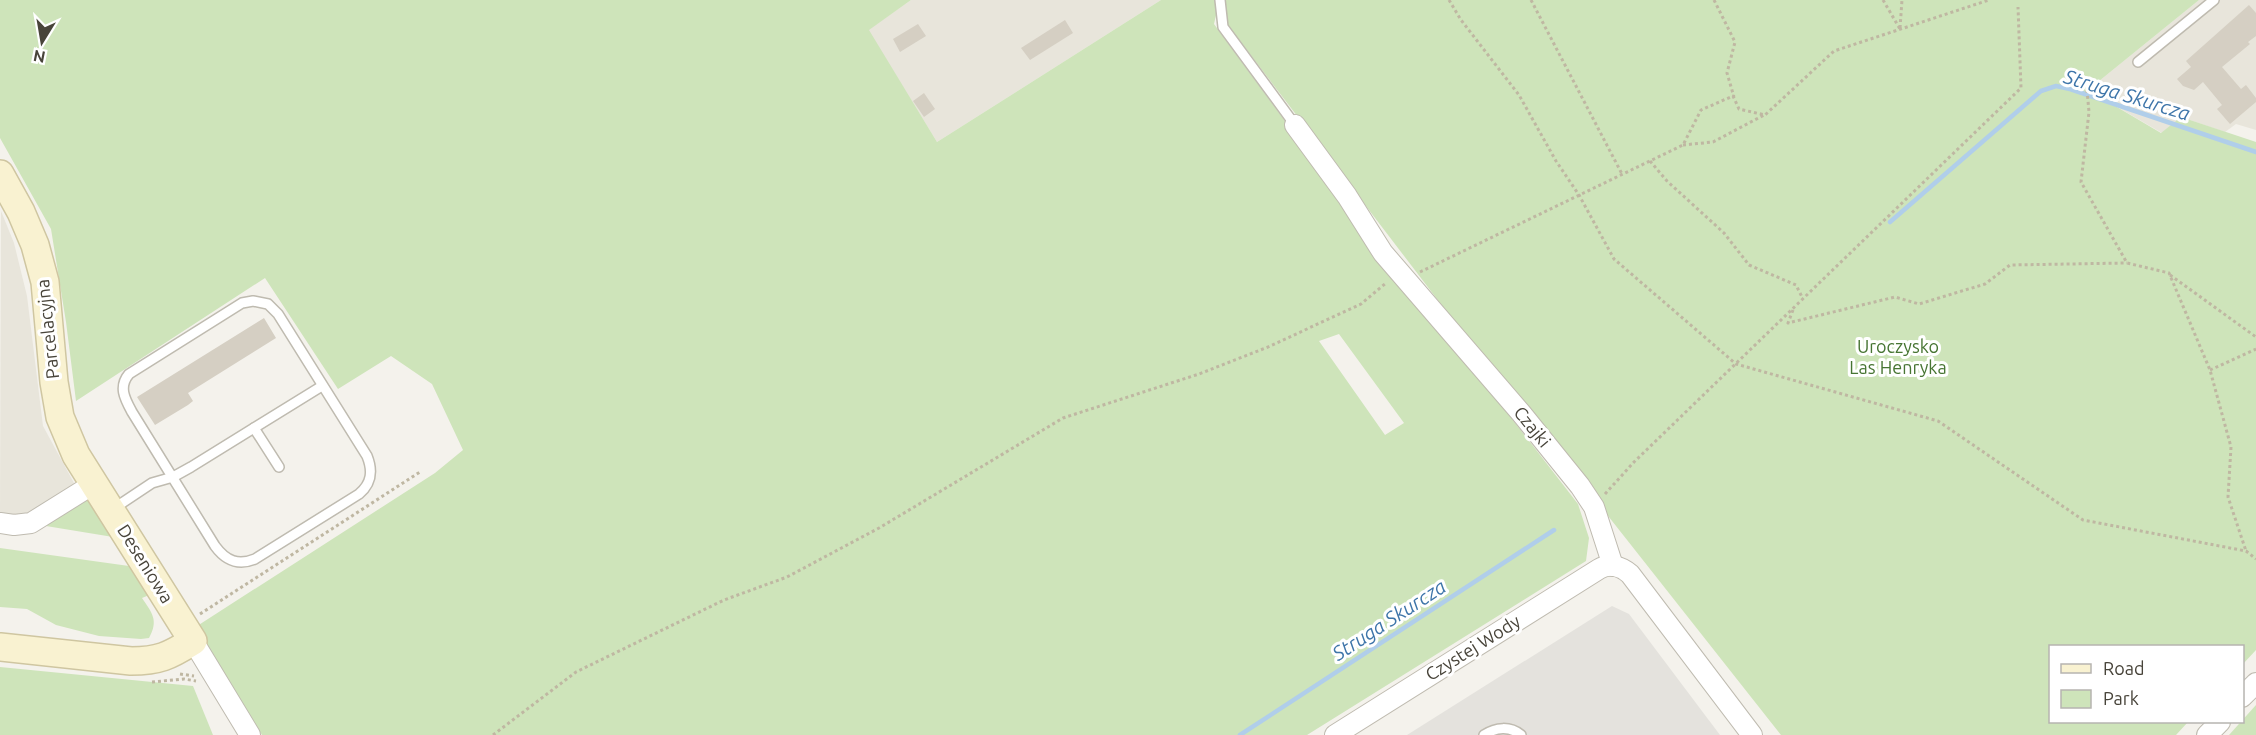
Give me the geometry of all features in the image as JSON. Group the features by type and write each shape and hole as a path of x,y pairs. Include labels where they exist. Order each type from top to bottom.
{"street":[{"name":"Czajki","path":"1295,124 1347,196 1383,253 1521,413 1580,486 1594,507 1613,566"},
{"name":"Parcelacyjna","path":"0,174 21,212 35,245 45,282 54,382 60,417 76,455 94,483"},
{"name":"Deseniowa","path":"94,483 250,735"},
{"path":"0,523 14,525 31,523 94,483"},
{"name":"Czystej Wody","path":"1335,735 1599,569 1604,566 1613,566"},
{"path":"1613,566 1624,568 1630,574 1752,735"},
{"path":"0,647 131,661 152,661 167,657 188,633"},
{"path":"2244,695 2256,683"},
{"path":"2207,735 2219,723"}],"lane":[{"path":"1220,0 1223,27 1295,124"},
{"path":"2138,62 2214,0"},
{"path":"253,301 262,302 274,309 367,456 370,466 369,482 359,494 255,559 240,563 224,558 173,477 124,398 124,380 129,374 242,303 253,301"},
{"path":"111,510 152,483 173,477 322,386"},
{"path":"254,429 279,467"},
{"path":"1484,735 1498,728 1507,728 1521,735"}],"path":[{"path":"1449,0 1461,20 1519,95 1556,161 1580,195 1614,259 1736,364 1938,421 2083,520 2246,551 2256,559"},
{"path":"1531,0 1622,174"},
{"path":"1714,0 1735,42 1727,74 1737,110"},
{"path":"1883,0 1900,29"},
{"path":"1900,29 1902,0"},
{"path":"493,735 576,672 724,600 787,577 879,528 1063,417 1199,374 1268,347 1361,304 1402,275 1580,195 1683,145 1713,142 1765,114 1834,51 1989,0"},
{"path":"1594,507 1634,462 2021,88 2018,7"},
{"path":"2088,90 2089,112 2081,182 2127,263"},
{"path":"1733,96 1739,109 1765,114"},
{"path":"1683,145 1701,110 1733,96"},
{"path":"1650,161 1667,181 1724,233 1749,265 1796,285 1803,299"},
{"path":"1794,308 1788,323 1895,297 1919,304 1985,284 2010,265 2127,263 2169,273 2256,338"},
{"path":"2169,273 2210,370 2231,447 2228,497 2246,551"},
{"path":"2210,370 2256,349"},
{"path":"188,633 420,472"}],"shaded area":[{"path":"911,0 1161,0 937,142 868,30"},
{"path":"2199,0 2256,0 2256,130 2236,124 2225,132 2181,117 2162,133 2088,90"},
{"path":"1,211 14,243 27,296 43,426 75,485 34,512 13,518 0,516"},
{"path":"1612,606 1629,614 1720,735 1407,735"}],"green space":[{"name":"Uroczysko Las Henryka","path":"0,0 911,0 869,30 937,142 1161,0 2199,0 2088,90 2161,133 2181,117 2256,142 2256,650 2244,663 2244,645 2049,645 2049,723 2187,723 2176,735 1781,735 1440,303 1217,11 1214,24 1350,210 1578,504 1589,538 1586,561 1307,735 262,735 194,628 435,473 463,450 432,384 391,356 338,389 265,278 76,401 51,229 0,138","holes":["1339,334 1404,423 1385,435 1319,341"]},
{"path":"86,497 113,537 46,526"},
{"path":"0,548 129,566 154,593 142,598 154,621 149,638 99,636 56,625 27,609 0,607"},
{"path":"0,667 193,686 213,735 0,735"},
{"path":"2256,705 2256,735 2229,735 2240,723 2244,723 2244,718"}],"building":[{"path":"2249,5 2256,13 2256,36 2248,42 2250,44 2222,67 2241,89 2246,85 2256,98 2256,102 2230,124 2217,109 2222,105 2203,82 2194,90 2183,86 2177,79 2191,67 2186,61"},
{"path":"1065,20 1073,33 1030,60 1021,48"},
{"path":"918,24 926,36 900,52 893,39"},
{"path":"924,93 935,109 924,117 913,101"},
{"path":"264,318 276,338 188,393 193,401 155,425 137,397"}],"waterway":[{"name":"Struga Skurcza","path":"1890,222 2041,91 2056,86 2256,152"},
{"name":"Struga Skurcza","path":"1240,735 1554,530"}]}
